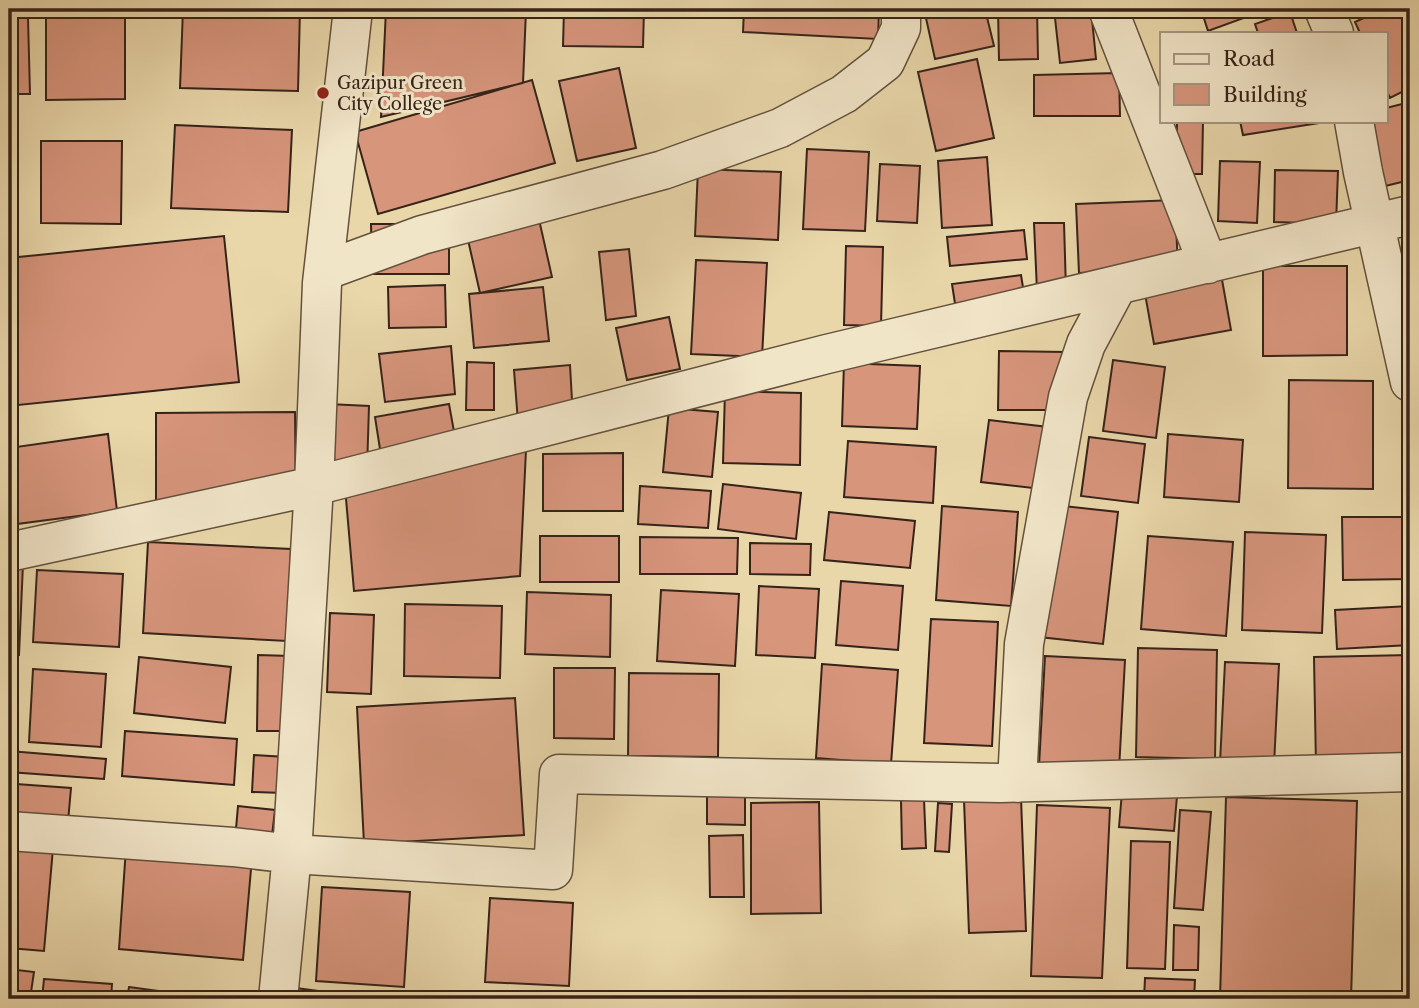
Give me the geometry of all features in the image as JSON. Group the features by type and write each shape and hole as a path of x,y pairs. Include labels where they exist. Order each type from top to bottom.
{"street":[{"path":"278,999 292,854 324,271 353,9"},
{"path":"324,271 422,235 663,170 780,128 844,94 886,62 901,28 901,9"},
{"path":"1108,9 1208,264"},
{"path":"1324,9 1334,32"},
{"path":"1354,122 1363,172 1393,219 1410,382"},
{"path":"9,552 314,486 827,354 1393,219"},
{"path":"1017,783 1024,644 1068,397 1086,344 1117,286"},
{"path":"9,831 233,847 292,854 553,870 559,774 1017,783 1410,772"}],"building":[{"path":"183,9 300,9 298,91 180,88"},
{"path":"386,9 526,10 523,83 381,117"},
{"path":"564,9 644,9 643,47 563,46"},
{"path":"744,9 879,9 878,39 743,32"},
{"path":"924,9 985,9 994,46 935,59"},
{"path":"998,9 1037,9 1038,59 999,60"},
{"path":"1054,9 1091,9 1096,59 1060,63"},
{"path":"1201,9 1250,9 1252,15 1208,31"},
{"path":"1383,9 1410,9 1410,88 1390,98 1388,32 1360,32 1355,22"},
{"path":"1290,12 1297,32 1258,32 1255,24"},
{"path":"46,16 125,16 125,99 46,100"},
{"path":"9,18 28,18 30,94 9,94"},
{"path":"977,59 994,138 936,151 918,72"},
{"path":"619,68 636,148 577,161 559,81"},
{"path":"1119,73 1120,116 1034,116 1034,75"},
{"path":"532,80 555,163 378,214 355,132"},
{"path":"1410,102 1410,180 1377,188 1362,122 1388,122 1388,108"},
{"path":"1177,122 1203,122 1202,174 1176,174"},
{"path":"1240,122 1326,122 1243,135"},
{"path":"175,125 292,130 288,212 171,208"},
{"path":"9,129 16,129 10,231 9,230"},
{"path":"41,141 122,141 121,224 41,223"},
{"path":"807,149 869,152 865,231 803,229"},
{"path":"987,157 992,225 942,228 938,161"},
{"path":"1220,161 1260,162 1257,223 1218,221"},
{"path":"880,164 920,166 917,223 877,221"},
{"path":"698,169 781,172 778,240 695,236"},
{"path":"1275,170 1338,171 1336,224 1274,222"},
{"path":"1175,200 1178,269 1079,273 1076,204"},
{"path":"538,215 552,277 480,293 466,231"},
{"path":"1034,223 1064,223 1066,290 1037,291"},
{"path":"371,224 449,224 449,274 372,274"},
{"path":"1024,230 1027,259 950,266 947,237"},
{"path":"224,236 239,382 9,406 9,258"},
{"path":"846,246 883,247 881,326 844,325"},
{"path":"629,249 636,316 606,320 599,252"},
{"path":"696,260 767,263 762,357 691,354"},
{"path":"1263,266 1347,266 1347,355 1263,356"},
{"path":"1221,274 1231,330 1154,344 1144,288"},
{"path":"1021,275 1025,300 956,310 952,284"},
{"path":"445,285 446,327 389,328 388,287"},
{"path":"543,287 549,341 474,348 469,294"},
{"path":"669,317 680,369 627,380 616,328"},
{"path":"451,346 455,394 385,402 379,354"},
{"path":"999,351 1065,352 1063,410 998,410"},
{"path":"1113,360 1165,367 1156,438 1103,431"},
{"path":"467,362 494,363 494,410 466,410"},
{"path":"844,363 920,366 917,429 842,426"},
{"path":"570,365 573,418 518,422 514,370"},
{"path":"1289,380 1373,381 1373,489 1288,488"},
{"path":"725,391 801,393 800,465 723,463"},
{"path":"328,404 369,406 367,470 326,469"},
{"path":"449,404 457,448 382,462 375,417"},
{"path":"669,408 718,412 712,477 663,472"},
{"path":"295,412 296,507 156,509 156,413"},
{"path":"989,420 1048,427 1041,489 981,482"},
{"path":"108,434 117,511 9,525 9,448"},
{"path":"1168,434 1243,440 1239,502 1164,497"},
{"path":"1089,437 1145,444 1138,503 1081,496"},
{"path":"848,441 936,447 933,503 844,497"},
{"path":"526,450 520,576 354,591 345,487"},
{"path":"623,453 623,511 543,511 543,454"},
{"path":"723,484 801,493 796,539 718,529"},
{"path":"640,486 711,491 708,528 638,524"},
{"path":"1045,504 1118,512 1103,644 1030,636"},
{"path":"942,506 1018,512 1011,606 936,600"},
{"path":"829,512 915,521 910,568 824,560"},
{"path":"1342,517 1410,517 1410,579 1343,580"},
{"path":"1245,532 1326,535 1322,633 1242,630"},
{"path":"540,536 619,536 619,582 540,582"},
{"path":"1148,536 1233,542 1226,636 1141,629"},
{"path":"640,537 738,538 737,574 640,574"},
{"path":"148,542 291,549 287,641 143,633"},
{"path":"750,543 811,544 810,575 750,574"},
{"path":"9,563 23,564 19,655 9,655"},
{"path":"37,570 123,574 119,647 33,642"},
{"path":"841,581 903,586 898,650 836,645"},
{"path":"759,586 819,589 815,658 756,655"},
{"path":"661,590 739,594 735,666 657,661"},
{"path":"527,592 611,595 610,657 525,654"},
{"path":"405,604 502,606 500,678 404,676"},
{"path":"1410,606 1410,645 1337,649 1335,610"},
{"path":"330,613 374,615 371,694 327,692"},
{"path":"931,619 998,622 992,746 924,743"},
{"path":"1138,648 1217,650 1215,759 1136,757"},
{"path":"258,655 290,656 290,731 257,731"},
{"path":"1410,655 1410,765 1316,766 1314,657"},
{"path":"1045,656 1125,660 1119,770 1039,766"},
{"path":"139,657 231,667 225,723 134,713"},
{"path":"1225,662 1279,664 1274,765 1220,763"},
{"path":"822,664 898,670 891,764 816,758"},
{"path":"554,668 615,668 614,739 554,738"},
{"path":"33,669 106,674 101,747 29,742"},
{"path":"629,673 719,674 718,757 628,756"},
{"path":"515,698 524,835 364,844 357,707"},
{"path":"125,731 237,739 234,785 122,776"},
{"path":"9,751 106,759 104,779 9,772"},
{"path":"254,755 286,757 284,793 252,792"},
{"path":"16,784 71,788 68,822 13,817"},
{"path":"1122,792 1177,796 1174,831 1119,827"},
{"path":"707,793 745,793 745,825 707,824"},
{"path":"1226,797 1357,801 1351,999 1220,999"},
{"path":"1021,798 1026,931 969,933 964,800"},
{"path":"924,799 926,848 902,849 901,800"},
{"path":"819,802 821,913 751,914 751,803"},
{"path":"938,803 952,804 949,852 935,851"},
{"path":"1037,805 1110,808 1102,978 1031,976"},
{"path":"238,806 275,810 271,844 235,840"},
{"path":"1180,810 1211,812 1203,910 1174,908"},
{"path":"9,833 54,837 44,951 9,948"},
{"path":"743,835 744,897 710,897 709,836"},
{"path":"1131,841 1170,842 1165,969 1127,968"},
{"path":"126,848 252,858 243,960 119,949"},
{"path":"322,887 410,892 404,987 316,981"},
{"path":"490,898 573,903 569,986 485,982"},
{"path":"1174,925 1199,927 1198,970 1173,970"},
{"path":"9,969 34,972 30,999 9,999"},
{"path":"1145,978 1195,980 1194,999 1144,999"},
{"path":"44,979 112,984 111,999 42,999"},
{"path":"129,987 203,997 127,999"},
{"path":"296,988 379,999 294,999"}],"place":[{"name":"Gazipur Green City College","path":"323,93"}]}
